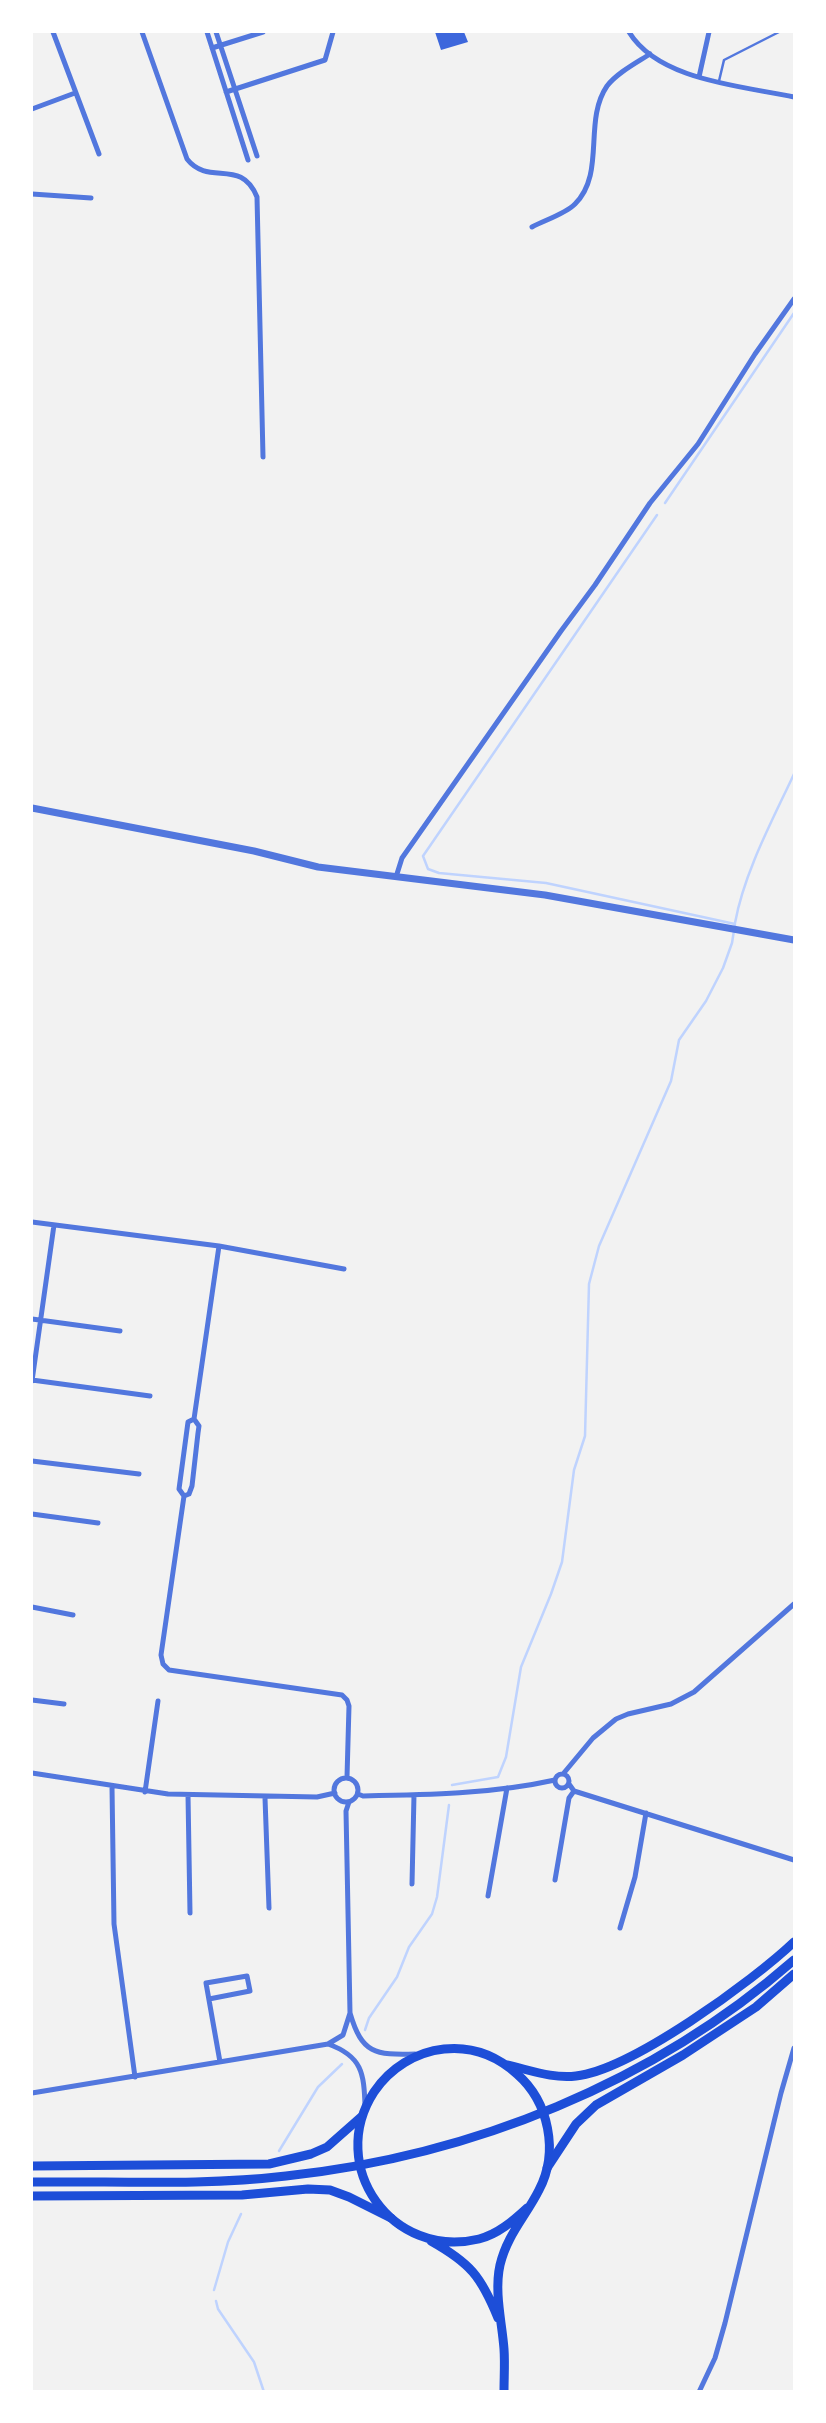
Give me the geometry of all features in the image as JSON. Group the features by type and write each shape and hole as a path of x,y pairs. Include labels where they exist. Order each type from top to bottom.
{"main road":[{"path":"507,2065 552,2076 574,2077 603,2069 626,2059 721,1999 794,1942"},
{"path":"32,2182 193,2181 285,2177 373,2163 462,2141 539,2115 591,2093 679,2044 774,1978 794,1960"},
{"path":"547,2168 576,2123 596,2105 683,2055 756,2007 794,1974"},
{"path":"391,2218 376,2202 362,2172 357,2139 365,2106 379,2085 403,2063 422,2054 445,2049 464,2049 489,2054 525,2080 538,2099 547,2121 550,2145 547,2168 540,2189 507,2240 500,2267 504,2392"},
{"path":"32,2166 269,2164 295,2160 327,2147 361,2117"},
{"path":"32,2196 242,2196 308,2189 330,2190 349,2196 391,2218 466,2263 482,2281 501,2327"},
{"path":"423,2237 452,2242 480,2238 506,2227 527,2208"}],"street":[{"path":"53,32 99,154"},
{"path":"142,32 187,159 201,171 245,178 257,197 264,457"},
{"path":"207,32 248,160"},
{"path":"216,32 257,156"},
{"path":"212,48 263,32"},
{"path":"226,92 325,60 333,32"},
{"path":"629,32 650,54 674,69 699,77 794,97"},
{"path":"699,77 709,32"},
{"path":"532,227 573,206 583,195 590,177 598,104 608,85 650,54"},
{"path":"32,109 75,93"},
{"path":"32,194 91,198"},
{"path":"396,877 402,858 650,503 698,444 755,354 794,299"},
{"path":"32,808 254,851 318,867 545,895 794,940"},
{"path":"32,1222 219,1246 344,1269"},
{"path":"54,1225 32,1381 150,1396"},
{"path":"184,1496 189,1494 192,1486 199,1426 194,1419 219,1246"},
{"path":"32,1319 120,1331"},
{"path":"194,1419 188,1422 184,1442 179,1489 184,1496 161,1655 163,1664 169,1670 342,1695 349,1706 347,1777"},
{"path":"32,1461 139,1475"},
{"path":"32,1514 98,1523"},
{"path":"358,1794 414,1795 507,1788 555,1780 593,1738 616,1720 628,1714 683,1699 794,1604"},
{"path":"32,1607 74,1615"},
{"path":"32,1700 64,1704"},
{"path":"145,1792 158,1702"},
{"path":"32,1773 145,1792 188,1795 265,1798 317,1797 335,1793"},
{"path":"563,1773 569,1778 569,1784 574,1790 794,1860"},
{"path":"347,1777 336,1783 335,1793 339,1799 349,1802"},
{"path":"347,1777 356,1783 358,1794"},
{"path":"555,1780 560,1788 569,1784"},
{"path":"113,1787 114,1924 135,2077"},
{"path":"488,1896 507,1788"},
{"path":"555,1880 569,1798 574,1790"},
{"path":"358,1794 349,1802 346,1811 350,2013 356,2034 364,2045 393,2055 422,2054"},
{"path":"188,1795 190,1913"},
{"path":"412,1884 414,1795"},
{"path":"265,1798 269,1908"},
{"path":"620,1928 635,1877 646,1813"},
{"path":"209,1999 250,1991 247,1976 206,1983 220,2062"},
{"path":"32,2093 328,2044 343,2035 350,2013"},
{"path":"328,2044 342,2049 356,2062 363,2074 365,2106"},
{"path":"699,2392 709,2375 725,2323 794,2048"}],"lane":[{"path":"719,81 724,60 779,32"}],"building":[{"path":"435,32 464,32 468,42 441,50"}],"waterway":[{"path":"665,503 794,313"},
{"path":"452,1785 498,1777 506,1757 521,1667 562,1562 574,1470 585,1436 589,1284 599,1246 671,1081 679,1040 706,1001 723,968 732,943 735,924 546,883 439,873 428,869 423,856 657,515"},
{"path":"735,923 752,866 794,774"},
{"path":"365,2030 369,2018 397,1977 409,1947 432,1914 437,1897 449,1805"},
{"path":"279,2151 318,2087 342,2064"},
{"path":"214,2290 228,2242 241,2214"},
{"path":"216,2301 218,2309 254,2362 264,2392"}]}
